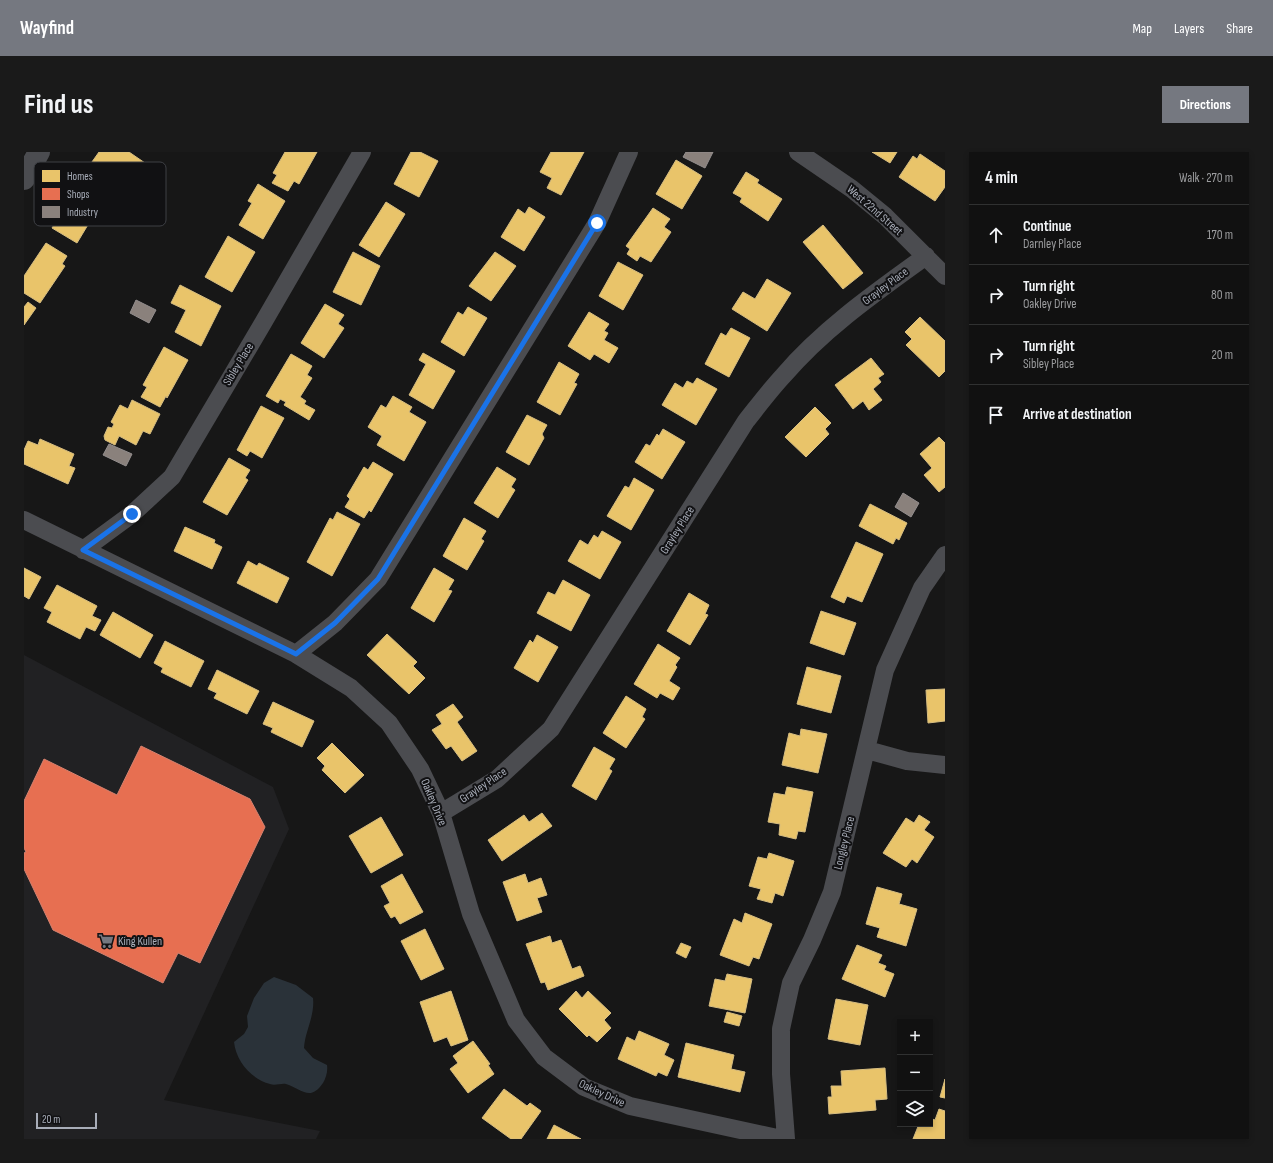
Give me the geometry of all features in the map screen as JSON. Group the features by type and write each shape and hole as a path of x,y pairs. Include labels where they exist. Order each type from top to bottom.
{"street":[{"path":"24,179 39,152"},
{"name":"Sibley Place","path":"83,550 132,514 172,477 362,152"},
{"path":"296,654 335,623 378,579 597,223 622,173 629,152"},
{"name":"West 22nd Street","path":"798,152 852,189 885,216 945,276"},
{"name":"Grayley Place","path":"441,813 497,779 551,729 746,421 783,375 831,328 878,290 926,256"},
{"name":"Oakley Drive","path":"24,520 296,654 351,688 389,723 420,769 441,813 471,914 496,977 516,1020 544,1057 584,1087 630,1106 782,1139"},
{"name":"Longley Place","path":"786,1139 781,1074 781,1029 791,983 812,940 832,892 885,670 922,588 945,555"},
{"path":"867,750 907,761 945,765"}],"shaded area":[{"path":"24,655 273,787 289,829 164,1100 320,1131 316,1139 24,1139"},
{"path":"274,977 296,985 313,998 313,1011 304,1048 313,1058 327,1065 324,1081 314,1092 306,1092 286,1084 272,1085 263,1082 251,1074 241,1062 235,1049 234,1042 244,1034 248,1027 247,1016 254,998 264,983"}],"building: Homes":[{"path":"99,152 129,152 144,162 92,162"},
{"path":"285,152 317,152 299,184 294,181 288,191 272,183 277,175 273,173"},
{"path":"411,152 420,152 438,161 419,197 394,184"},
{"path":"551,152 584,152 561,195 547,188 552,178 540,172"},
{"path":"872,152 897,152 890,163"},
{"path":"920,154 945,171 945,187 935,201 899,177 913,156 917,159"},
{"path":"676,160 702,176 682,209 656,194"},
{"path":"746,172 759,180 757,183 782,199 768,221 740,202 742,198 733,193"},
{"path":"258,184 285,201 263,239 239,225 252,203 248,201"},
{"path":"386,202 405,214 379,257 359,245"},
{"path":"529,207 545,217 524,251 501,237 518,209 525,214"},
{"path":"653,208 670,219 664,227 671,232 651,262 640,256 637,261 627,254 630,249 626,246"},
{"path":"823,225 863,273 843,289 803,242"},
{"path":"53,226 87,226 77,243 52,228"},
{"path":"228,236 255,252 232,292 205,277"},
{"path":"46,243 67,256 62,264 65,266 40,303 24,293 24,276"},
{"path":"353,252 380,266 361,305 333,292"},
{"path":"495,252 516,266 491,301 469,286"},
{"path":"618,262 643,275 623,310 599,296"},
{"path":"767,279 791,293 767,331 732,309 743,292 755,299"},
{"path":"180,285 221,306 201,346 175,332 186,310 171,303"},
{"path":"28,302 36,308 24,325 24,307"},
{"path":"325,304 344,315 338,324 344,328 324,358 301,343"},
{"path":"468,307 487,318 464,356 441,342 458,312 463,315"},
{"path":"589,312 609,324 604,331 608,333 604,340 618,348 609,363 594,354 590,360 568,346"},
{"path":"920,317 945,341 945,371 939,377 906,345 912,339 905,332"},
{"path":"731,328 750,338 729,377 705,364 721,333 726,336"},
{"path":"164,347 188,360 167,398 166,396 160,407 141,397 147,387 143,385"},
{"path":"423,353 455,371 433,409 409,395 426,364 419,360"},
{"path":"291,354 312,366 307,375 312,378 300,397 306,401 304,404 315,410 309,420 284,405 286,402 280,399 278,403 266,396"},
{"path":"871,358 884,374 878,378 881,382 873,389 882,400 869,410 863,401 853,409 835,385"},
{"path":"559,362 579,374 574,383 577,384 560,415 537,402"},
{"path":"697,378 717,389 696,425 662,405 675,383 683,388 687,381 693,384"},
{"path":"393,396 412,407 409,412 426,422 404,461 377,445 382,436 368,427 381,405 386,408"},
{"path":"132,400 160,414 150,434 143,431 136,445 119,436 115,445 105,440 104,436 108,427 112,428 114,424 111,422 120,405 128,409"},
{"path":"261,406 284,418 262,458 250,451 247,456 237,450"},
{"path":"815,407 831,423 825,429 829,434 806,457 785,437"},
{"path":"527,415 547,425 542,434 544,438 529,465 506,452"},
{"path":"663,429 685,442 662,479 635,462 646,444 650,446 657,434 659,436"},
{"path":"939,437 945,443 945,487 939,492 924,475 932,468 920,454"},
{"path":"40,439 74,454 69,466 75,468 68,484 24,464 24,450 28,441 38,445"},
{"path":"229,458 250,470 245,478 248,480 227,515 203,502"},
{"path":"373,462 393,474 371,512 369,510 364,518 345,507 350,499 347,496 364,467 368,470"},
{"path":"497,467 516,479 511,487 515,490 498,518 474,503"},
{"path":"634,478 654,490 631,530 607,516 625,486 629,488"},
{"path":"870,504 907,523 899,540 896,538 893,544 859,526"},
{"path":"337,512 360,524 332,576 307,562 330,518 333,520"},
{"path":"464,518 486,531 481,539 484,541 467,570 443,556"},
{"path":"185,527 215,540 214,543 222,547 212,569 174,551"},
{"path":"602,531 621,542 600,579 568,561 580,540 588,545 594,535 598,538"},
{"path":"856,542 883,554 862,602 847,596 844,603 831,597"},
{"path":"248,561 257,566 259,563 289,578 277,603 237,583"},
{"path":"24,568 41,577 29,599 24,596"},
{"path":"434,568 454,580 448,590 452,591 434,622 411,608"},
{"path":"563,580 590,595 571,631 537,613 548,592 555,595"},
{"path":"57,585 97,606 92,616 101,620 95,631 86,627 80,639 47,622 52,612 44,608"},
{"path":"689,593 709,605 705,614 708,615 690,645 667,631"},
{"path":"821,611 856,623 844,655 810,643"},
{"path":"113,612 153,635 140,658 100,635"},
{"path":"387,634 417,662 413,666 425,678 409,694 367,655"},
{"path":"537,635 558,647 538,682 514,668 530,640 533,643"},
{"path":"165,641 204,661 191,687 161,672 163,668 154,663"},
{"path":"658,644 680,658 675,665 677,667 669,681 680,688 673,700 660,693 657,698 634,684"},
{"path":"807,667 841,676 831,713 797,704"},
{"path":"217,670 259,691 247,714 214,698 217,693 208,689"},
{"path":"945,689 945,721 928,723 926,690"},
{"path":"626,696 646,709 642,717 645,719 626,748 603,733"},
{"path":"273,702 314,721 302,747 271,732 273,728 263,724"},
{"path":"453,704 463,717 457,722 477,751 462,761 451,746 446,749 432,730 442,724 436,715"},
{"path":"801,729 827,734 818,773 782,765 789,733 800,736"},
{"path":"332,743 364,775 345,793 322,770 325,766 317,758"},
{"path":"594,747 615,759 609,769 612,771 596,800 572,786"},
{"path":"787,787 813,792 805,832 798,831 796,839 779,835 780,824 768,822 774,793 785,795"},
{"path":"542,813 552,826 502,861 488,840 524,815 529,822"},
{"path":"919,815 930,822 924,830 934,837 917,863 912,859 906,867 883,853 906,818 914,823"},
{"path":"381,817 403,855 371,873 349,836"},
{"path":"769,853 794,861 783,896 775,893 772,903 757,899 761,889 749,886 758,857 767,859"},
{"path":"402,874 423,912 400,924 395,916 391,918 384,906 390,903 381,886"},
{"path":"525,874 528,883 541,878 547,895 537,898 542,912 517,921 503,882"},
{"path":"877,887 902,894 899,904 917,909 906,946 877,937 880,928 866,924"},
{"path":"745,913 772,924 759,959 753,957 749,966 720,955 734,919 742,923"},
{"path":"425,929 444,969 421,980 401,941"},
{"path":"550,936 552,943 561,940 572,969 580,966 584,976 548,990 545,982 541,983 526,944"},
{"path":"681,943 691,947 686,958 676,953"},
{"path":"857,945 882,955 878,963 886,966 884,970 894,974 885,997 842,979"},
{"path":"727,974 752,979 745,1013 709,1006 715,979 725,981"},
{"path":"451,991 468,1040 451,1046 447,1037 434,1042 420,1002"},
{"path":"576,991 582,998 588,991 611,1013 604,1020 611,1028 597,1042 589,1035 587,1037 559,1009"},
{"path":"836,999 868,1005 860,1045 828,1039"},
{"path":"727,1012 742,1016 739,1026 724,1022"},
{"path":"639,1031 669,1044 664,1055 674,1060 667,1076 658,1072 656,1076 618,1059 627,1037 635,1041"},
{"path":"473,1041 490,1064 488,1065 494,1074 468,1093 450,1069 458,1063 453,1056"},
{"path":"686,1043 734,1055 731,1069 745,1072 740,1092 678,1077"},
{"path":"885,1068 887,1099 875,1100 876,1110 829,1114 828,1097 832,1097 831,1086 842,1086 841,1071"},
{"path":"945,1079 945,1098 940,1097"},
{"path":"504,1089 527,1106 530,1103 541,1111 521,1139 511,1139 482,1118"},
{"path":"939,1109 945,1111 945,1139 913,1139 918,1127 933,1127 933,1119 935,1120"},
{"path":"554,1125 581,1139 547,1139"}],"building: Shops":[{"path":"141,746 250,799 265,827 200,963 178,953 163,983 53,930 24,869 24,853 26,852 24,848 24,801 44,759 117,795"}],"building: Industry":[{"path":"686,152 713,152 705,168 683,157"},
{"path":"136,300 156,310 149,323 130,313"},
{"path":"109,444 132,454 126,466 103,455"},
{"path":"903,493 919,503 911,517 895,507"}],"place":[{"name":"King Kullen","path":"106,941"}],"route":[{"path":"132,514 83,550 296,654 335,623 378,579 454,458 597,223"}]}
